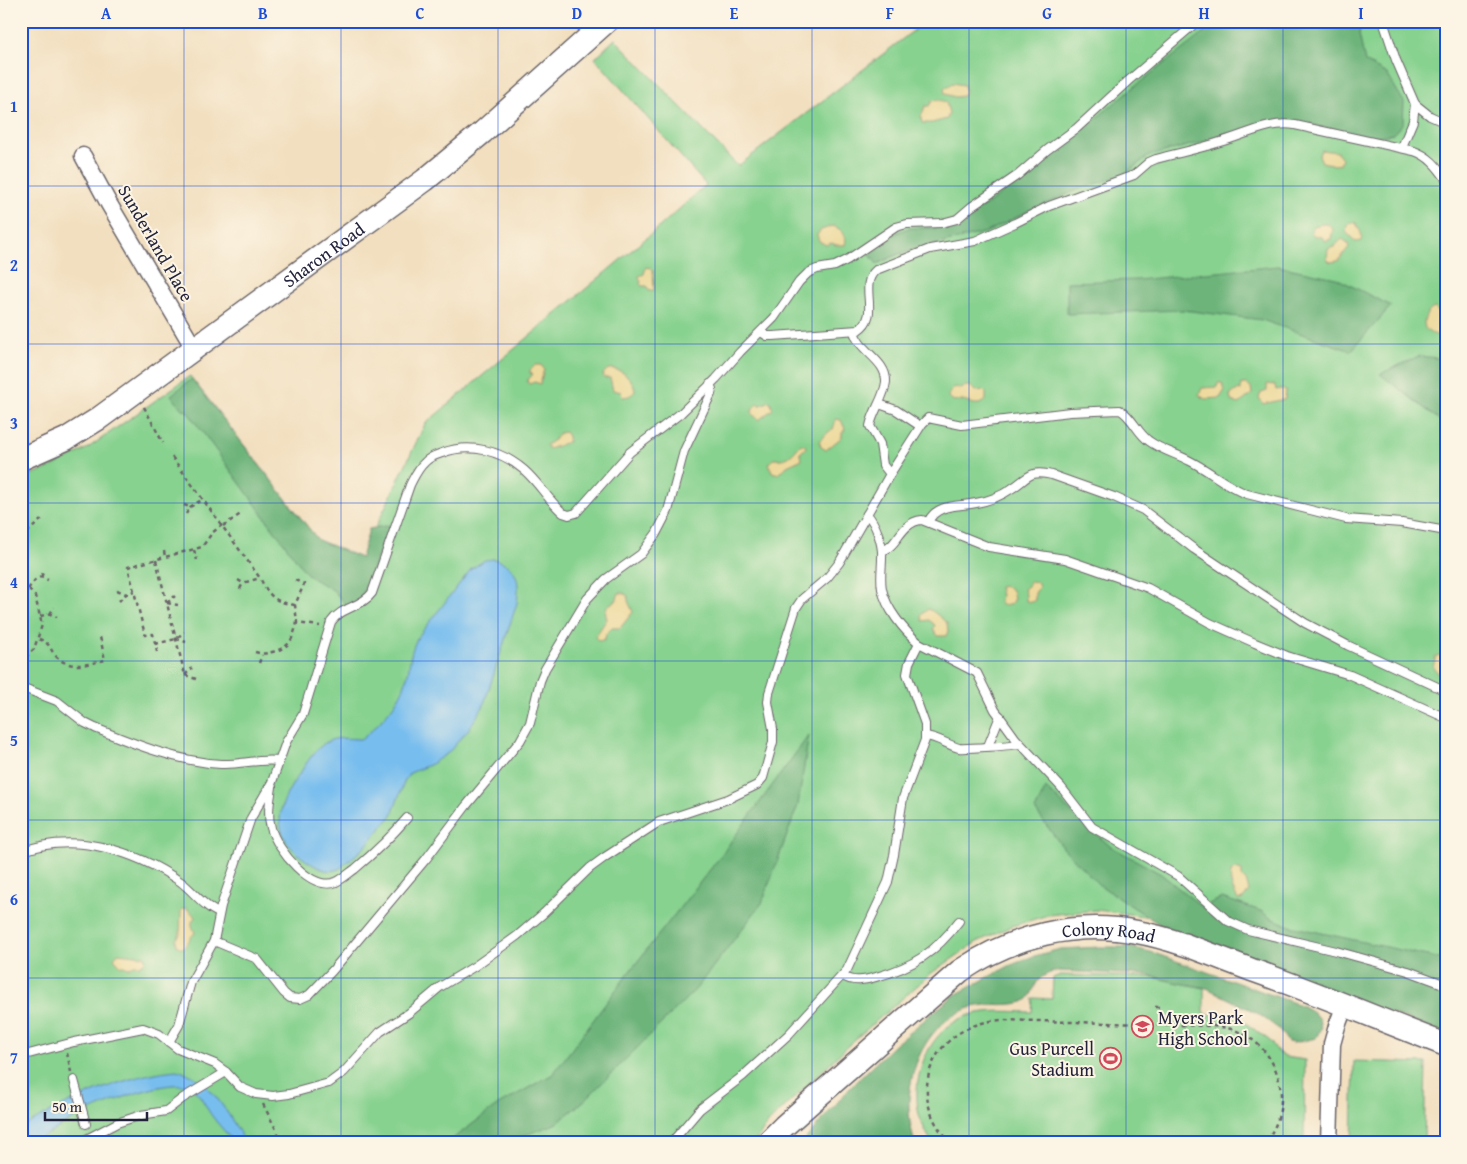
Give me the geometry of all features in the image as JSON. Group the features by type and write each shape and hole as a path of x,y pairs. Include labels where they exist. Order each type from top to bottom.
{"street":[{"name":"Sharon Road","path":"21,459 66,439 98,419 195,350 425,180 483,132 595,25"},
{"name":"Sunderland Place","path":"83,156 195,350"},
{"name":"Colony Road","path":"767,1143 960,971 1005,946 1031,937 1058,931 1104,928 1149,934 1303,988 1446,1045"},
{"path":"1329,1143 1332,1044 1345,1005"},
{"name":"Colony Road","path":"781,1143 810,1104"}],"lane":[{"path":"169,1042 179,1024 191,982 214,941 219,913 251,818 270,784 286,742 306,708 329,627 334,617 367,600 372,593 410,485 419,469 429,458 451,449 460,448 478,449 500,455 526,471 561,511 565,514 572,514 578,510 630,452 681,413 710,384 761,332 782,308 799,282 808,274 817,269 837,265 847,260 896,227 907,224 942,223 957,219 971,207 1018,175 1077,128 1198,21"},
{"path":"1383,21 1396,60 1415,104 1430,116 1446,123"},
{"path":"1402,147 1411,124 1415,104"},
{"path":"761,332 765,335 773,336 854,331 863,326 868,319 870,308 869,281 876,270 930,249 975,241 1049,206 1134,175 1149,162 1156,159 1221,142 1265,126 1283,124 1402,147 1428,157 1446,179"},
{"path":"854,331 857,341 878,363 885,375 885,385 870,426 880,444 884,464 890,474"},
{"path":"214,941 257,959 284,994 294,999 303,999 309,995 332,971 426,859 466,806 520,741 530,723 540,681 545,669 586,599 606,579 641,554 652,541 668,511 684,451 711,394 710,384"},
{"path":"879,404 896,410 920,426"},
{"path":"21,1056 64,1044 143,1028 155,1031 178,1049 210,1062 226,1072 243,1089 256,1094 280,1095 318,1087 334,1080 344,1072 380,1032 409,1013 440,987 482,961 517,936 605,856 659,822 728,799 753,788 760,783 767,764 773,738 768,702 796,608 802,599 822,582 839,563 890,474 926,418 930,417 962,425 1070,412 1117,410 1126,414 1140,433 1151,443 1188,460 1239,490 1339,518 1402,523 1446,531"},
{"path":"928,522 935,512 943,508 982,502 1008,492 1032,473 1052,475 1130,503 1150,515 1194,549 1305,623 1347,645 1446,691"},
{"path":"867,514 872,520 882,551 881,582 885,599 898,618 919,643 975,671 991,703 1020,744 1061,787 1092,827 1178,876 1233,924 1256,933 1310,944 1393,967 1446,985"},
{"path":"882,551 887,550 902,530 912,522 919,520 989,547 1065,559 1148,588 1210,623 1254,643 1288,656 1350,675 1446,718"},
{"path":"671,1143 700,1109 754,1066 788,1034 847,970 888,882 903,798 925,736 925,724 907,674 909,663 919,643"},
{"path":"21,687 57,701 85,723 95,728 166,753 222,764 266,760 279,762"},
{"path":"988,746 1000,716"},
{"path":"925,736 937,738 961,748 1013,746 1020,744"},
{"path":"270,784 272,787 269,804 270,821 277,842 299,871 325,883 335,882 345,877 377,850 407,818"},
{"path":"21,852 39,846 66,844 92,845 121,852 175,878 211,909 219,913"},
{"path":"842,976 851,980 863,980 914,964 936,947 959,921"},
{"path":"79,1143 117,1123 142,1115 166,1111 183,1098 226,1072"},
{"path":"74,1080 86,1124"}],"path":[{"path":"135,392 164,443"},
{"path":"172,457 260,578 272,598 284,604 295,605"},
{"path":"186,514 190,507 203,499"},
{"path":"184,505 190,507"},
{"path":"157,652 153,634 145,635 128,567 202,547 212,533 242,512"},
{"path":"21,538 42,519"},
{"path":"194,550 197,560"},
{"path":"164,551 166,557"},
{"path":"156,560 185,675"},
{"path":"28,589 41,577 44,571"},
{"path":"21,576 24,585 35,596 42,625 34,650 21,662"},
{"path":"41,577 48,580"},
{"path":"240,589 243,583 260,578"},
{"path":"238,580 243,583"},
{"path":"255,652 262,655 283,649 290,644 297,623 295,605 304,584 296,580"},
{"path":"117,590 126,594"},
{"path":"119,601 126,594 134,592"},
{"path":"167,603 175,596"},
{"path":"167,603 178,605"},
{"path":"50,614 54,606"},
{"path":"40,616 50,614 57,617"},
{"path":"297,623 329,627"},
{"path":"155,644 176,639 184,632"},
{"path":"38,639 47,642 55,655 62,660 72,665 82,666 105,660 100,637"},
{"path":"176,639 186,642"},
{"path":"259,663 262,655"},
{"path":"185,675 192,668"},
{"path":"185,675 196,679"},
{"path":"1155,1007 1161,1007"},
{"path":"951,1143 940,1131 933,1119 929,1105 928,1078 932,1064 948,1041 960,1031 973,1024 987,1020 1002,1020 1213,1026 1240,1032 1252,1039 1266,1053 1277,1071 1280,1084 1282,1097 1280,1111 1275,1125 1264,1143"},
{"path":"64,1044 74,1080"},
{"path":"263,1095 264,1109 283,1143"}],"green space":[{"path":"926,21 1446,21 1446,1027 1161,918 1096,910 1048,915 1012,926 977,942 933,972 852,1042 769,1122 754,1143 21,1143 21,478 49,468 88,448 190,376 318,540 361,558 425,424 657,229 706,185 595,58 615,39 738,166"},
{"path":"1219,21 1362,21 1359,34 1365,62 1387,74 1404,102 1403,123 1393,134 1371,137 1287,120 1149,156 1123,175 1080,189 1031,210 987,232 899,254 877,264 868,252 889,236 908,228 936,228 987,205"},
{"path":"1278,266 1336,278 1391,306 1351,351 1262,320 1183,310 1067,314 1067,282 1137,280"},
{"path":"1419,356 1446,359 1446,425 1380,374"},
{"path":"192,379 318,540 361,558 369,529 390,525 362,596 353,605 347,606 333,590 310,577 303,569 187,411 181,408 171,395"},
{"path":"809,735 798,805 762,903 696,989 584,1101 555,1124 520,1137 512,1143 447,1143 498,1105 553,1074 630,971 716,862"},
{"path":"1046,788 1110,846 1161,874 1202,907 1222,898 1261,911 1269,917 1290,926 1441,959 1446,962 1446,1034 1168,930 1098,884 1064,849 1035,810"},
{"path":"1129,947 1151,952 1303,1006 1313,1012 1319,1019 1321,1028 1316,1038 1294,1043 1288,1042 1279,1029 1257,1013 1207,988 1173,982 1149,975 1058,971 1042,977 1028,999 1023,1002 976,1006 952,1017 937,1029 925,1045 916,1064 911,1083 910,1124 915,1143 802,1143 850,1088 893,1046 953,996 1009,966 1031,957 1060,949"},
{"name":"Gus Purcell Stadium","path":"1060,975 1153,977 1204,988 1204,1014 1237,1017 1269,1040 1279,1053 1285,1057 1305,1060 1304,1143 932,1143 920,1119 917,1100 921,1069 926,1054 934,1041 956,1021 970,1015 993,1011 1032,1012 1033,998 1052,999 1053,978"},
{"path":"1354,1061 1426,1063 1424,1143 1352,1143"}],"sand":[{"path":"952,83 964,85 963,96 955,97 945,94 944,88"},
{"path":"932,101 946,102 949,113 947,119 932,123 922,123 921,117 925,106 929,106"},
{"path":"1321,150 1337,152 1342,158 1340,164 1335,165 1322,162 1319,155"},
{"path":"1351,222 1356,223 1361,234 1361,241 1356,242 1346,232 1347,225"},
{"path":"1328,224 1333,229 1331,239 1325,241 1322,237 1313,235 1311,231 1314,226"},
{"path":"833,226 844,233 845,245 832,243 826,245 819,241 817,235 821,230"},
{"path":"1342,239 1347,242 1349,247 1338,261 1330,262 1327,259 1328,249 1334,247"},
{"path":"646,267 653,270 654,290 649,291 647,286 640,284 639,276 644,274"},
{"path":"1435,308 1438,311 1439,322 1446,327 1446,340 1439,339 1437,335 1430,333 1424,326 1425,318"},
{"path":"535,365 541,365 544,369 540,384 535,382 529,384 527,381 533,374 530,373 530,370"},
{"path":"608,369 617,370 626,375 632,382 635,391 631,395 622,397 621,392 613,390 610,378 604,378 603,374"},
{"path":"1218,383 1222,383 1225,390 1220,398 1205,399 1199,395 1202,388 1217,387"},
{"path":"1241,384 1247,384 1251,387 1252,394 1239,404 1231,401 1230,395 1241,390"},
{"path":"1267,384 1275,385 1276,390 1286,391 1285,399 1263,404 1259,398 1261,393 1267,391"},
{"path":"965,386 970,386 976,391 983,390 986,393 986,400 975,404 954,401 948,397 955,387 962,389"},
{"path":"770,401 773,409 759,420 752,414 753,408 757,404 761,405"},
{"path":"836,419 841,420 845,429 842,437 826,450 821,447 819,441 833,429"},
{"path":"565,432 568,436 568,442 549,449 546,445 554,440 559,433"},
{"path":"801,444 805,445 806,448 800,453 802,459 787,466 779,474 772,472 769,463 773,459 783,459 789,456"},
{"path":"1030,581 1037,582 1039,587 1035,593 1035,600 1032,602 1026,601 1024,589 1029,585"},
{"path":"1006,586 1012,590 1014,598 1011,604 1005,606 999,603 1001,596 999,587"},
{"path":"619,593 628,596 633,612 620,628 612,628 606,634 605,639 599,641 595,637 607,619 606,610 608,606 616,601"},
{"path":"928,609 936,613 947,623 948,631 946,636 938,636 933,629 935,625 929,620 923,621 921,615"},
{"path":"1436,656 1446,657 1446,676 1438,673 1433,667"},
{"path":"1235,869 1242,871 1242,877 1246,880 1249,891 1243,899 1238,900 1233,890 1231,879 1231,872"},
{"path":"186,908 195,918 192,923 195,933 182,948 177,946 176,940 180,934 181,910"},
{"path":"118,953 145,956 146,960 140,965 134,965 129,968 120,965 114,958"}],"water":[{"path":"494,559 513,570 516,575 518,595 483,707 468,730 448,753 431,764 410,773 405,780 392,815 365,847 339,869 324,870 310,863 287,842 282,831 280,820 282,808 293,783 311,757 326,742 342,738 362,739 383,719 395,703 404,686 412,652 418,637 471,569 485,560"},
{"path":"176,1070 199,1080 209,1089 246,1143 234,1143 209,1112 197,1093 189,1087 179,1085 164,1086 130,1095 80,1116 34,1141 21,1143 21,1127 70,1102 130,1079"}],"place":[{"name":"Myers Park High School","path":"1142,1027"},
{"name":"Gus Purcell Stadium","path":"1110,1058"}]}
